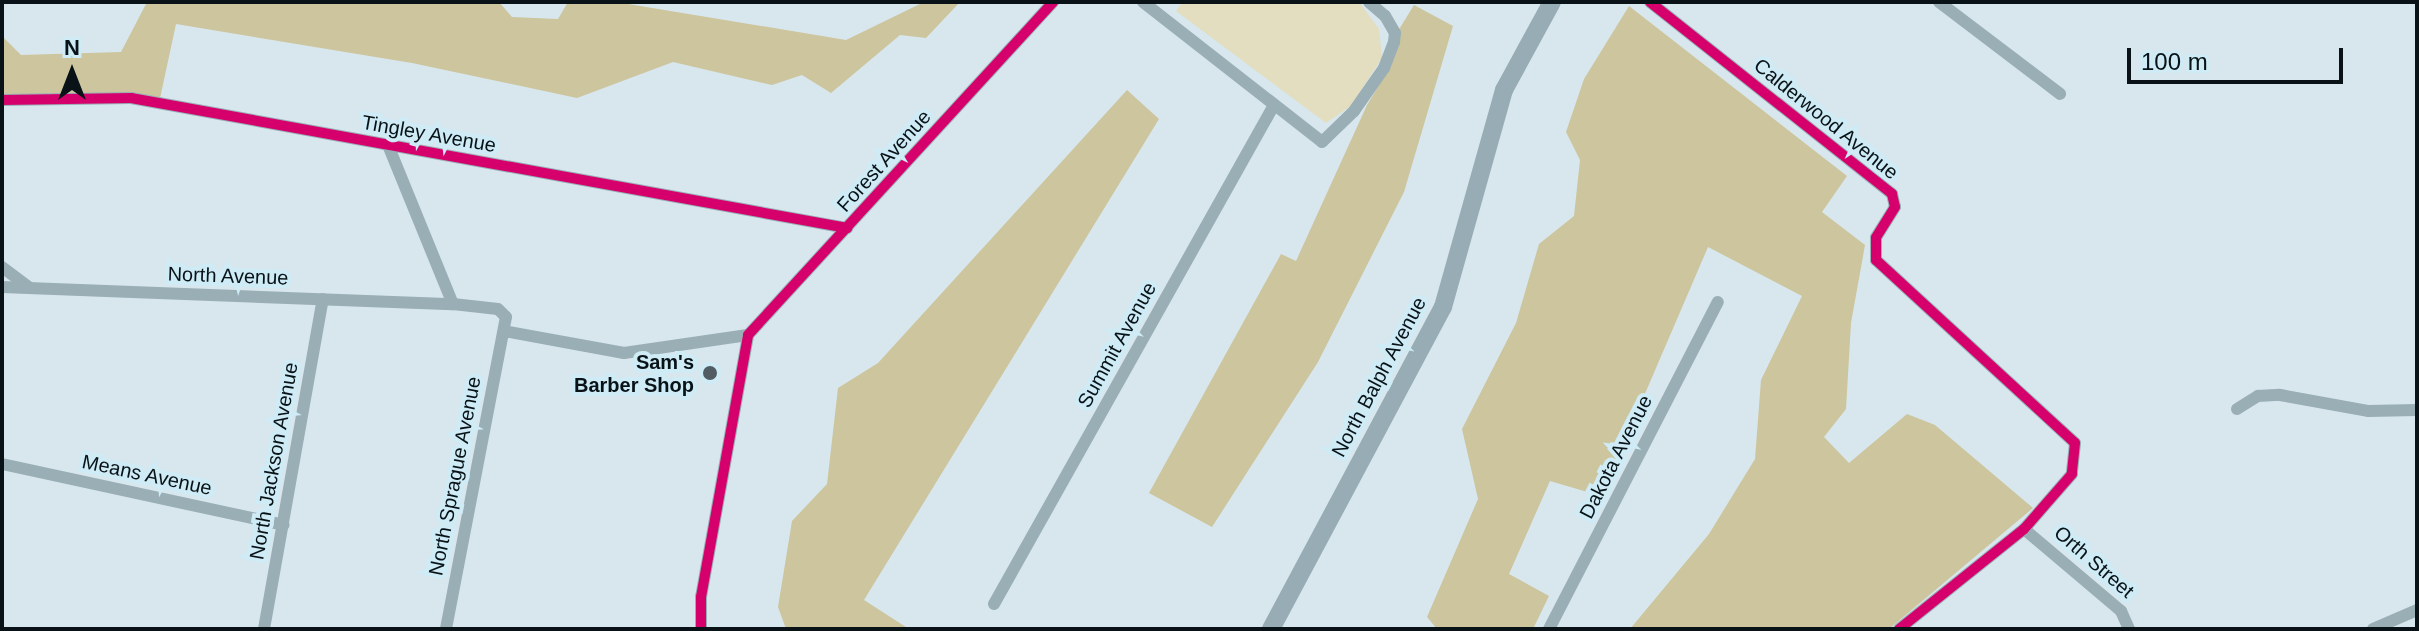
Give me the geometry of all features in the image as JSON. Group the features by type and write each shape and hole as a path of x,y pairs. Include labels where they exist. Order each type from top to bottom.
{"street":[{"name":"Forest Avenue","path":"748,335 1053,2"},
{"path":"1143,2 1322,142 1354,111 1384,68 1394,42 1395,33 1385,16 1369,2"},
{"name":"North Balph Avenue","path":"1271,629 1443,307 1504,90 1552,2"},
{"name":"Calderwood Avenue","path":"1650,2 1892,194 1895,207 1876,238 1876,260 2071,435 2077,450 2072,474 2024,529"},
{"path":"1939,2 2060,94"},
{"name":"Tingley Avenue","path":"2,100 131,98 847,228"},
{"name":"Summit Avenue","path":"994,604 1274,105"},
{"path":"388,145 453,304"},
{"path":"2,267 30,288"},
{"name":"North Avenue","path":"2,287 453,304 498,309 506,317 504,331"},
{"name":"North Jackson Avenue","path":"264,629 323,299"},
{"name":"Dakota Avenue","path":"1549,629 1718,302"},
{"path":"504,331 624,353 748,335 701,597 701,629"},
{"name":"North Sprague Avenue","path":"446,629 504,331"},
{"path":"2237,409 2258,396 2280,395 2368,411 2417,410"},
{"name":"Means Avenue","path":"2,464 283,525"},
{"path":"1899,629 2024,529"},
{"name":"Orth Street","path":"2024,529 2121,611 2129,629"},
{"path":"2373,629 2417,610"}],"shaded area":[{"path":"147,2 499,2 512,17 558,19 568,2 616,2 846,40 924,2 960,2 926,38 900,35 831,93 802,75 772,85 673,62 577,98 412,63 176,24 159,103 2,100 2,36 21,55 121,52"},
{"path":"1182,2 1359,2 1379,29 1382,58 1351,106 1326,123 1176,11"},
{"path":"1414,5 1453,26 1404,192 1318,362 1212,527 1149,493 1281,254 1296,261 1367,105 1390,67 1395,36"},
{"path":"1629,6 1847,176 1822,212 1865,245 1851,323 1846,409 1824,437 1849,463 1907,414 1935,425 2033,508 1889,629 1630,629 1709,534 1755,459 1761,380 1802,296 1708,247 1601,496 1550,481 1509,574 1549,596 1533,629 1437,629 1427,617 1478,499 1462,429 1516,323 1539,244 1574,216 1580,160 1566,132 1584,79"},
{"path":"1127,90 1159,119 864,600 909,629 786,629 778,607 792,521 827,484 838,388 878,363"}],"cycle path":[{"path":"701,629 701,597 748,335 1053,2"},
{"path":"1650,2 1892,194 1895,207 1876,238 1876,260 2075,443 2072,474 2024,529 1899,629"},
{"path":"2,100 131,98 847,228"}],"place":[{"name":"Sam's Barber Shop","path":"710,373"}]}
